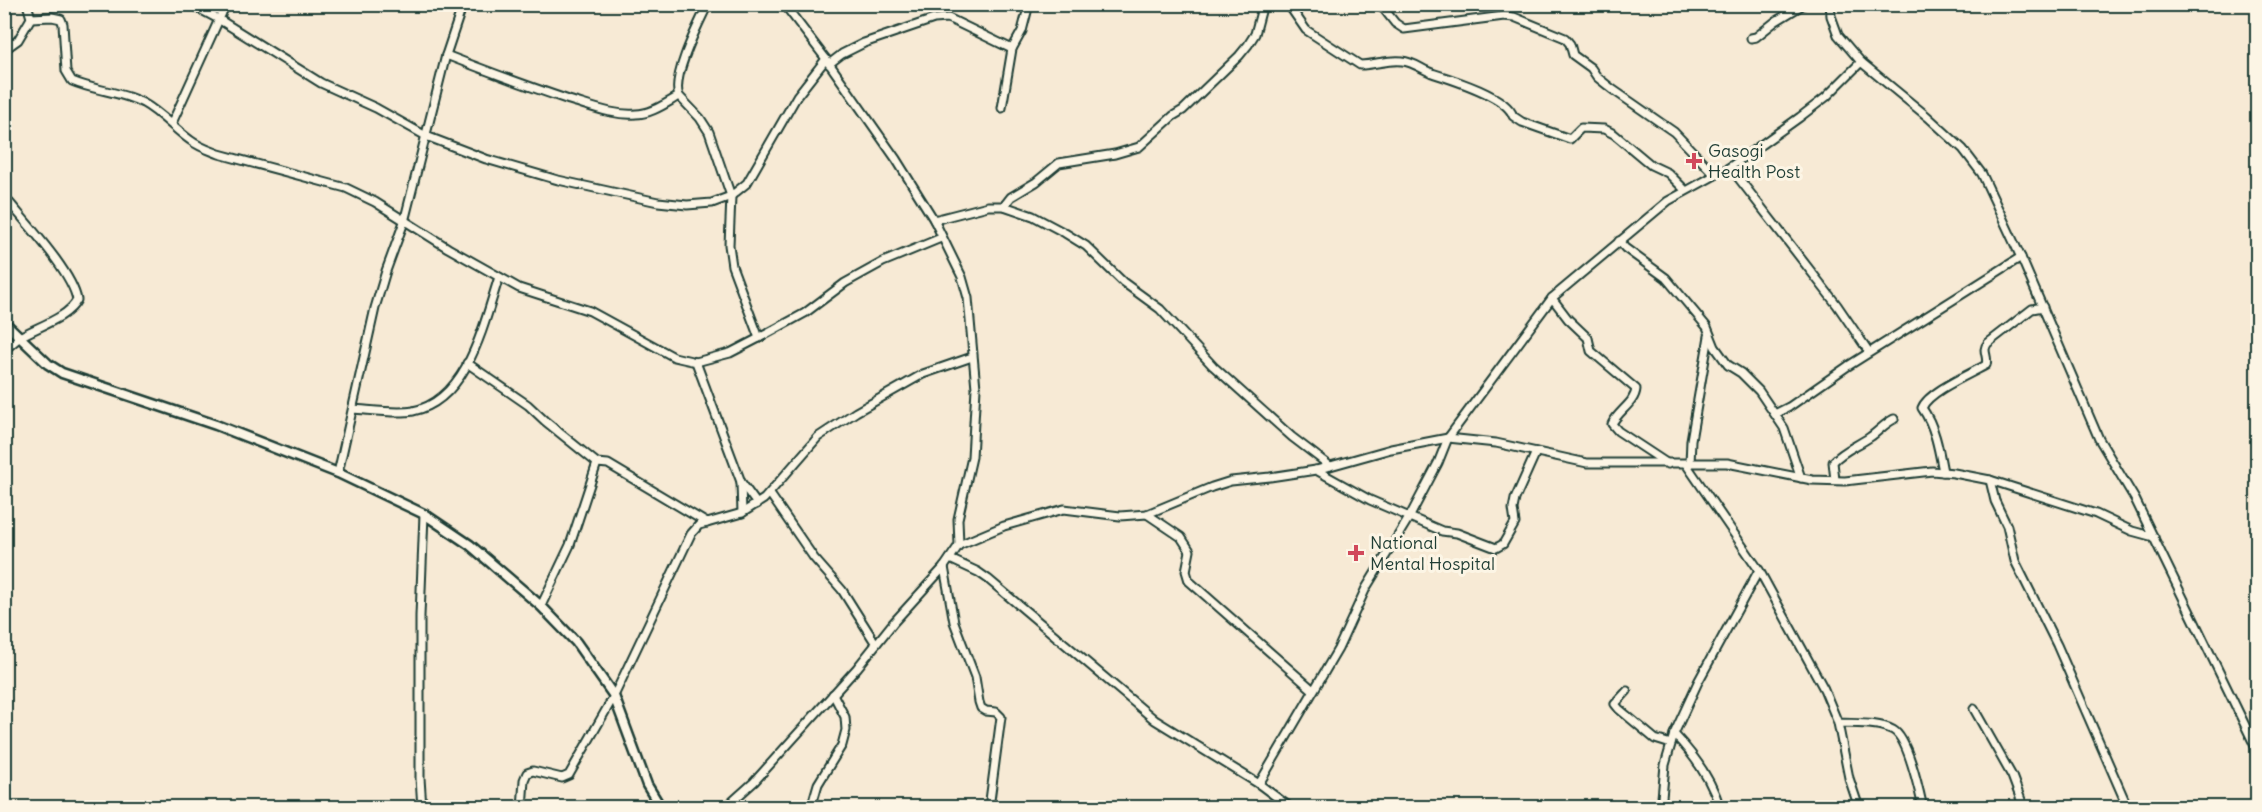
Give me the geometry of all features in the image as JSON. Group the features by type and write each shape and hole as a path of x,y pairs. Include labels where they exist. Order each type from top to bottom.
{"street":[{"path":"4,50 18,40 31,18 27,4"},
{"path":"190,4 321,83 376,108 426,136 486,159 558,180 658,202 687,205 712,203 731,195 747,183 797,96 828,61 864,43 934,19 948,18 1012,49"},
{"path":"172,123 226,4"},
{"path":"338,473 386,270 405,222 462,4"},
{"path":"708,4 689,46 677,92 709,132 731,195 729,245 732,266 759,338"},
{"path":"784,4 873,125 934,220 941,238 956,261 968,298 976,388 972,457 958,519 959,545"},
{"path":"1002,108 1012,49 1022,31 1029,4"},
{"path":"1004,206 1011,197 1059,163 1115,154 1139,147 1173,116 1183,110 1239,56 1255,34 1263,4"},
{"path":"1288,4 1306,30 1360,65 1398,60 1412,62 1429,72 1450,78 1492,97 1504,104 1513,116 1522,122 1570,139 1581,128 1604,129 1627,144 1651,165 1668,172 1685,190"},
{"path":"1380,4 1395,23 1404,29 1504,16 1514,17 1565,38 1570,44 1573,55 1591,68 1597,77 1674,132 1715,175"},
{"path":"1751,38 1756,37 1776,21 1804,4"},
{"path":"1830,4 1831,16 1838,35 1861,62 1963,149 1982,174 2021,257 2099,439 2135,499 2258,752"},
{"path":"31,18 61,19 66,71 72,81 128,96 145,104 200,147 346,188 375,202 519,288 591,311 674,357 696,362 730,352 805,313 845,283 883,261 941,238"},
{"path":"447,55 534,88 611,111 637,114 647,112 679,96"},
{"path":"1259,784 1338,649 1366,588 1410,516 1438,463 1448,438 1552,298 1668,201 1730,167 1826,97 1861,62"},
{"path":"1730,167 1838,305 1869,352"},
{"path":"4,196 56,260 77,300 75,305 49,323 20,337 4,350"},
{"path":"934,220 988,206 1004,206 1044,221 1086,246 1123,282 1160,309 1213,366 1292,437 1330,466"},
{"path":"1619,241 1666,278 1707,327 1709,336 1728,365 1752,382 1784,428 1801,478"},
{"path":"1775,414 2021,257"},
{"path":"352,409 412,411 435,403 447,395 467,363 500,278"},
{"path":"1552,298 1568,319 1588,338 1591,351 1636,388 1635,394 1615,417 1612,424 1618,431 1668,464"},
{"path":"1943,472 1939,447 1922,408 1923,403 1935,393 1986,364 1984,352 1988,343 2032,309 2043,307"},
{"path":"4,322 48,364 77,379 216,425 338,473 424,514 470,545 541,606 576,642 614,696 647,785 661,807"},
{"path":"1709,336 1688,464 1759,570 1824,689 1838,723 1849,778 1859,807"},
{"path":"522,807 524,780 527,773 533,771 562,778 569,775 614,696 691,534 699,525 742,513 757,504 770,494 818,437 892,391 922,374 972,357"},
{"path":"696,362 741,482 757,504"},
{"path":"467,363 528,405 597,462 608,464 707,523"},
{"path":"1835,480 1833,462 1848,448 1868,438 1894,419"},
{"path":"725,807 754,783 834,694 893,623 944,567 959,545 1004,526 1064,509 1120,516 1147,514 1231,481 1316,470 1391,449 1448,438 1496,443 1587,463 1727,463 1801,478 1835,480 1906,472 1943,472 1990,480 2096,514 2132,531 2154,537"},
{"path":"1316,470 1370,500 1442,531 1457,533 1496,548 1503,544 1515,523 1513,509 1515,499 1536,452"},
{"path":"541,606 570,545 597,462"},
{"path":"1990,480 1995,501 2007,526 2015,561 2057,645 2127,807"},
{"path":"741,482 742,513"},
{"path":"770,494 814,558 842,590 876,644"},
{"path":"422,807 420,616 424,514"},
{"path":"1147,514 1181,537 1190,551 1186,571 1189,581 1313,690"},
{"path":"950,559 988,579 1155,720 1259,784 1291,807"},
{"path":"944,567 954,622 975,677 981,708 996,712 1001,717 989,807"},
{"path":"1659,807 1665,765 1674,734 1698,682 1759,570"},
{"path":"1627,691 1615,704 1619,709 1655,739 1671,744"},
{"path":"811,807 818,784 842,745 846,730 845,717 834,694"},
{"path":"1974,709 2012,776 2024,807"},
{"path":"1838,723 1880,725 1894,730 1901,736 1914,771 1923,807"},
{"path":"1674,734 1686,747 1716,794 1720,807"}],"place":[{"name":"Gasogi Health Post","path":"1694,161"},
{"name":"National Mental Hospital","path":"1356,553"}]}
